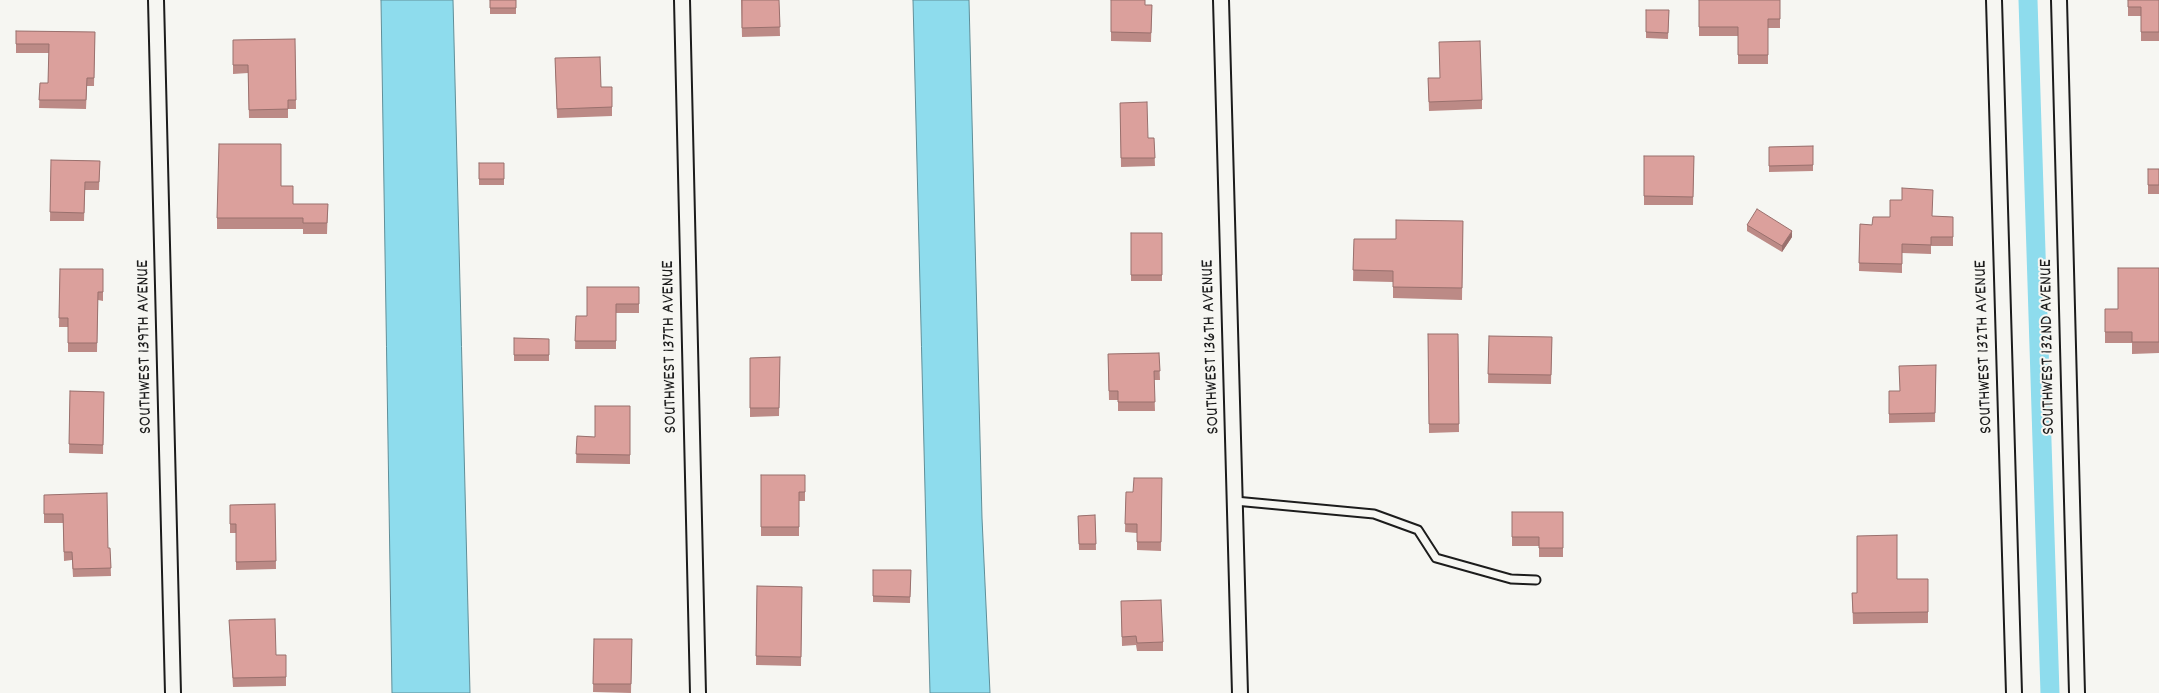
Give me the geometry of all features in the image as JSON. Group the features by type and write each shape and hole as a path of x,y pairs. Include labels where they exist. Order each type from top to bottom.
{"street":[{"name":"SOUTHWEST 139TH AVENUE","path":"156,0 173,693"},
{"name":"SOUTHWEST 137TH AVENUE","path":"682,0 698,693"},
{"name":"SOUTHWEST 136TH AVENUE","path":"1222,0 1240,693"},
{"name":"SOUTHWEST 132TH AVENUE","path":"1994,0 2014,693"},
{"name":"SOUTHWEST 132ND AVENUE","path":"2059,0 2077,693"}],"lane":[{"path":"1235,501 1374,514 1418,530 1436,558 1511,579 1536,580"}],"water":[{"path":"381,0 453,0 470,693 392,693"},
{"path":"913,0 969,0 982,518 990,693 930,693"}],"building":[{"path":"490,0 516,0 516,8 490,8"},
{"path":"742,0 779,0 780,27 742,28"},
{"path":"1111,0 1145,0 1145,5 1152,5 1151,33 1111,32"},
{"path":"1699,0 1780,0 1780,19 1768,19 1768,55 1738,55 1738,27 1699,27"},
{"path":"2128,0 2159,0 2159,32 2141,32 2141,7 2128,7"},
{"path":"1646,10 1669,10 1668,33 1646,32"},
{"path":"16,31 95,32 94,78 87,78 86,100 39,100 40,83 48,83 49,44 16,44"},
{"path":"295,39 296,100 288,100 288,109 249,110 248,65 233,65 233,40"},
{"path":"1480,41 1482,100 1429,102 1428,78 1440,78 1439,42"},
{"path":"600,57 601,87 612,87 612,107 557,109 555,58"},
{"path":"1147,102 1148,138 1154,138 1155,158 1121,158 1120,103"},
{"path":"219,144 281,144 281,186 293,186 293,204 328,204 327,223 303,223 303,218 217,218"},
{"path":"1813,146 1813,165 1769,166 1769,147"},
{"path":"1644,156 1694,156 1693,197 1644,196"},
{"path":"51,160 100,161 99,182 85,182 84,213 50,212"},
{"path":"479,163 504,163 504,179 479,179"},
{"path":"2148,169 2159,169 2159,185 2148,185"},
{"path":"1902,188 1933,190 1932,216 1953,217 1953,237 1931,237 1931,245 1902,244 1902,264 1859,263 1860,224 1872,225 1873,217 1890,217 1890,200 1902,200"},
{"path":"1757,209 1792,231 1782,246 1747,225"},
{"path":"1396,220 1463,221 1462,288 1393,287 1393,271 1353,270 1354,239 1396,239"},
{"path":"1131,233 1162,233 1162,275 1131,275"},
{"path":"2118,268 2159,268 2159,342 2132,342 2132,332 2105,332 2105,309 2118,309"},
{"path":"60,269 103,269 103,292 98,292 97,343 68,343 68,318 59,318"},
{"path":"587,287 639,287 639,304 616,304 616,341 575,341 576,316 587,316"},
{"path":"1428,334 1458,334 1459,424 1429,424"},
{"path":"1489,336 1552,337 1551,375 1488,374"},
{"path":"514,338 549,339 549,355 514,355"},
{"path":"1159,353 1160,371 1154,371 1155,402 1118,402 1118,391 1109,391 1108,354"},
{"path":"780,357 779,408 750,408 750,358"},
{"path":"1936,365 1935,413 1889,414 1889,391 1900,391 1899,366"},
{"path":"70,391 104,392 103,445 69,444"},
{"path":"595,406 630,406 630,455 576,454 577,436 595,437"},
{"path":"761,475 805,475 805,492 799,492 799,527 761,527"},
{"path":"1134,478 1162,478 1161,542 1137,542 1137,524 1125,524 1126,492 1133,492"},
{"path":"107,493 108,548 110,548 111,568 73,569 72,552 64,552 63,514 44,514 44,495"},
{"path":"275,504 276,561 236,562 236,524 230,524 230,505"},
{"path":"1512,512 1563,512 1563,548 1539,548 1539,537 1512,537"},
{"path":"1095,515 1096,544 1079,544 1078,516"},
{"path":"1897,535 1897,579 1928,579 1928,612 1853,613 1852,593 1857,593 1857,536"},
{"path":"873,570 911,570 910,597 873,596"},
{"path":"757,586 802,587 801,657 756,656"},
{"path":"1161,600 1163,642 1137,643 1136,636 1122,637 1121,601"},
{"path":"275,619 276,655 286,655 286,677 233,678 229,620"},
{"path":"594,639 632,639 631,684 593,684"}],"waterway":[{"path":"2028,0 2050,693"}]}
